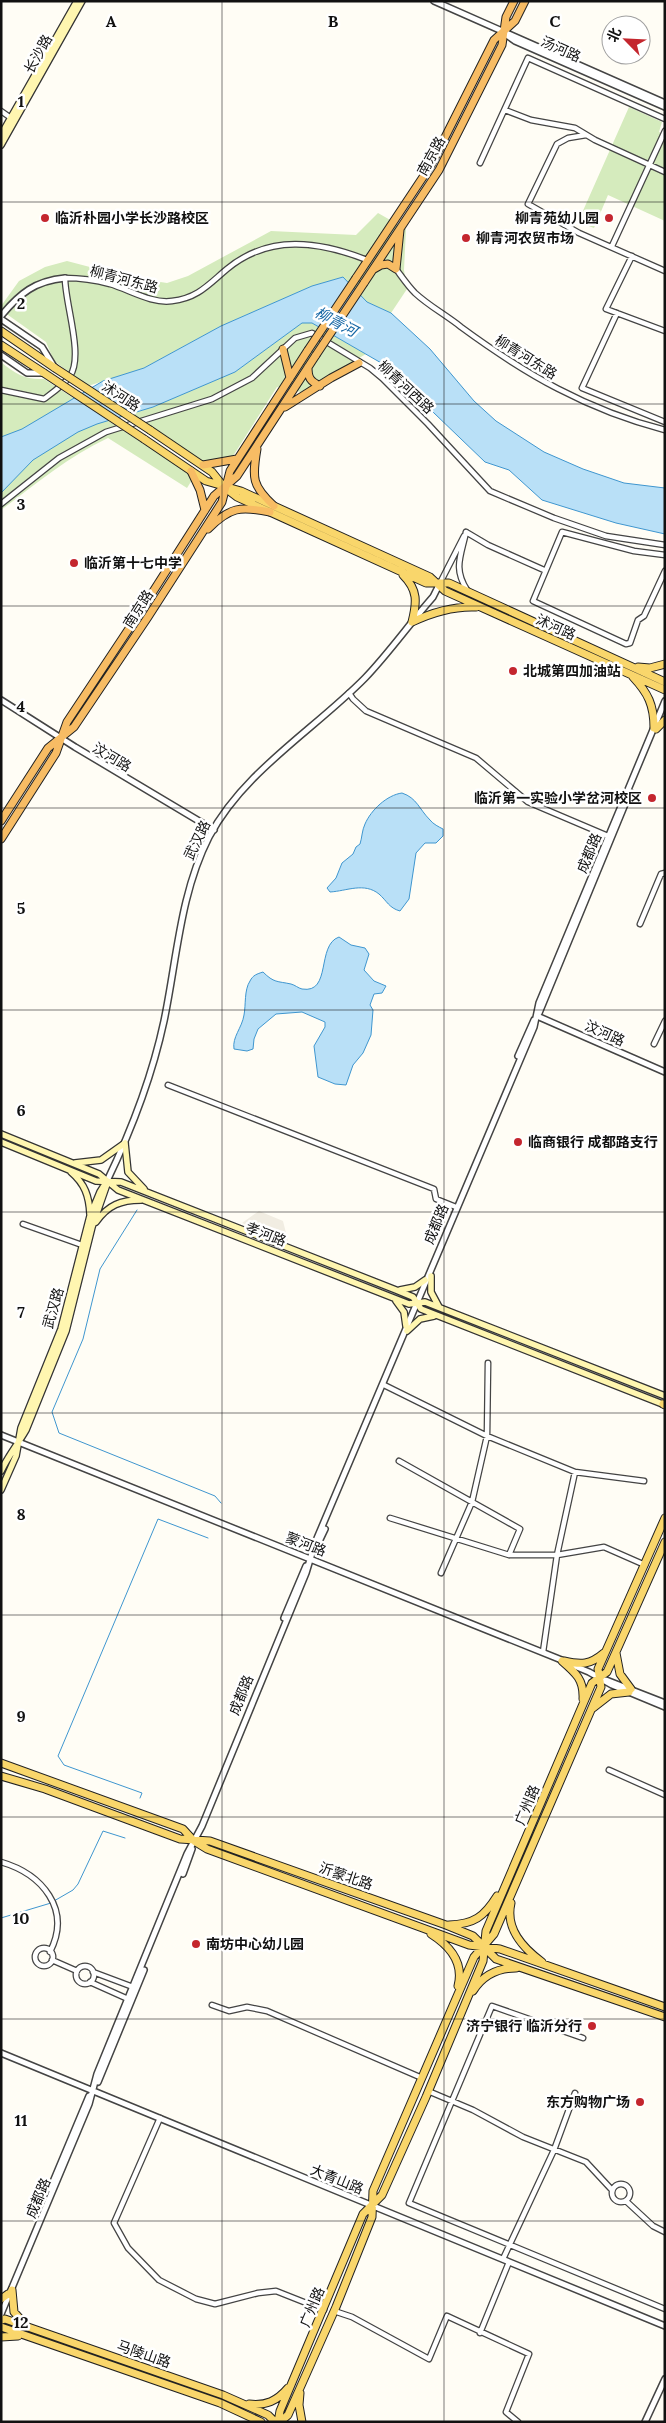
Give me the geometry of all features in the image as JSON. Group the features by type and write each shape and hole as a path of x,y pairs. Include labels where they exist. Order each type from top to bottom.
{"highway":[{"name":"南京路","path":"1,839 56,753 67,722 214,496 238,476 439,170 502,45 506,17 514,1"},
{"name":"南京路","path":"1,821 48,748 62,738 80,719 222,502 224,487 237,459 431,165 494,40 515,21 524,1"},
{"path":"372,271 381,265 388,264 396,269 400,228"},
{"path":"284,349 290,378"},
{"path":"279,412 295,400 359,363"},
{"path":"308,367 308,377 311,382 320,386"},
{"path":"259,443 254,464 254,480 259,492 272,509"},
{"path":"203,465 237,459"},
{"path":"190,471 200,490 205,510"},
{"path":"197,540 221,516 231,510 244,508 272,509"}],"main road":[{"name":"长沙路","path":"1,135 77,1"},
{"name":"长沙路","path":"1,145 82,1"},
{"name":"沭河路","path":"1,331 203,465 212,472 224,487"},
{"path":"1,345 44,373"},
{"name":"沭河路","path":"44,373 206,481 241,491 272,509 426,583 439,585 450,583 665,682"},
{"name":"沭河路","path":"272,509 430,577 445,591 665,690"},
{"path":"399,571 416,592 417,604 412,622"},
{"path":"412,622 450,608 480,607"},
{"path":"634,667 650,668 665,664"},
{"path":"629,674 645,690 652,702 655,728"},
{"path":"655,728 665,720"},
{"name":"孝河路","path":"1,1134 99,1174 118,1190 409,1304 424,1302 441,1308 664,1403"},
{"name":"孝河路","path":"1,1142 96,1181 121,1182 396,1290 413,1297 422,1309 438,1316 664,1403"},
{"path":"73,1163 102,1160 124,1143 128,1172 147,1192"},
{"path":"67,1169 79,1180 86,1191 90,1216"},
{"name":"武汉路","path":"1,1490 16,1456 21,1428 61,1329 90,1216 107,1181"},
{"name":"武汉路","path":"1,1471 9,1454 19,1442 66,1331 92,1228 107,1181"},
{"path":"92,1228 105,1210 117,1203 146,1200"},
{"path":"396,1290 415,1288 428,1278 431,1292 441,1308"},
{"path":"393,1297 404,1312 407,1328 420,1319 438,1316"},
{"name":"广州路","path":"278,2422 288,2415 334,2312 372,2217 373,2191 474,1957 494,1934 516,1887 601,1687 598,1669 665,1518"},
{"name":"广州路","path":"278,2422 280,2411 363,2214 382,2195 462,2011 483,1961 486,1931 592,1683 608,1672 665,1542"},
{"path":"562,1660 580,1665 590,1663 606,1651"},
{"path":"591,1710 611,1694 630,1690 620,1674 616,1652"},
{"path":"562,1660 577,1673 582,1682 583,1704"},
{"name":"沂蒙北路","path":"1,1763 183,1830 194,1841 207,1849 469,1945 500,1949 665,2008"},
{"name":"沂蒙北路","path":"1,1776 45,1789 180,1839 210,1841 446,1925 473,1936 496,1958 520,1968 665,2017"},
{"path":"446,1925 461,1924 481,1916 488,1911 507,1882"},
{"path":"516,1887 510,1920 515,1934 529,1952 546,1966"},
{"path":"420,1927 448,1946 456,1957 459,1983 452,2008"},
{"path":"462,2011 483,1978 495,1971 520,1968"},
{"path":"1,2299 10,2292 14,2312 29,2328"},
{"name":"马陵山路","path":"1,2320 5,2319 241,2403 268,2415 278,2422"},
{"name":"马陵山路","path":"1,2327 235,2410 261,2422"},
{"path":"1,2337 10,2335 28,2337"},
{"path":"241,2403 259,2405 271,2402 282,2396 293,2383"},
{"path":"301,2386 298,2405 302,2422"},
{"path":"235,2410 250,2422"}],"street":[{"name":"汤河路","path":"434,1 665,103"},
{"name":"汤河路","path":"504,32 515,41 665,107"},
{"path":"480,163 528,58 665,119"},
{"path":"505,110 531,120 576,128 586,135 665,172"},
{"path":"1,111 11,118"},
{"path":"612,246 665,131"},
{"path":"586,135 568,138 558,144 528,204 579,233 665,271"},
{"name":"柳青河东路","path":"65,278 84,278 170,302 185,299 210,286 244,256 281,244 308,245 334,250 367,260"},
{"path":"632,256 606,309 665,331"},
{"name":"柳青河东路","path":"396,269 414,292 430,305 488,346 544,382 609,414 665,430"},
{"path":"1,390 44,399 70,376 76,359 65,294 65,278 45,280 30,289 9,306 1,318 42,347 55,368"},
{"path":"617,313 582,388 665,422"},
{"name":"柳青河西路","path":"1,504 67,454 106,432 212,399 252,378 295,338 312,334 370,368 382,378 490,491 554,518 606,536 665,545"},
{"path":"1,356 27,373 44,373"},
{"path":"439,585 466,532"},
{"path":"466,532 488,545 544,570"},
{"path":"466,532 458,571 459,578 468,592"},
{"path":"665,555 634,551 562,532 544,570 533,601 626,644 630,643 638,620 644,616 665,571"},
{"name":"武汉路","path":"107,1181 150,1079 164,1020 187,898 199,861 214,830 235,800 270,764 366,677 433,597 439,585"},
{"path":"349,693 352,699 366,711 476,758 528,802 608,836"},
{"name":"汶河路","path":"1,700 214,830"},
{"name":"成都路","path":"428,1278 665,701"},
{"name":"成都路","path":"311,1558 319,1545 417,1303 534,1027 539,1004 608,836 665,709"},
{"path":"640,924 661,874 665,873"},
{"name":"汶河路","path":"537,1016 665,1072"},
{"path":"654,1044 665,1020"},
{"path":"168,1086 434,1189 436,1199 456,1207"},
{"path":"23,1224 82,1246"},
{"name":"成都路","path":"1,2314 89,2104 128,1999 202,1826 407,1328"},
{"path":"441,1573 472,1502 487,1436 488,1363"},
{"path":"384,1385 487,1436 575,1472 644,1481"},
{"name":"蒙河路","path":"1,1435 311,1558 562,1660 600,1678 665,1702"},
{"path":"399,1461 520,1529 509,1555"},
{"path":"542,1652 557,1555 575,1472"},
{"path":"390,1518 509,1555 557,1555 604,1548 645,1565"},
{"name":"蒙河路","path":"630,1690 665,1707"},
{"path":"609,1770 665,1795"},
{"name":"成都路","path":"93,2090 101,2076 191,1856 194,1841"},
{"path":"1,1862 18,1867 30,1874 38,1881 51,1899 58,1925 50,1952 52,1960 49,1965 43,1966 38,1964 35,1958 36,1953 40,1949 46,1949 50,1952"},
{"path":"52,1960 77,1970"},
{"path":"93,1972 90,1982 84,1984 76,1976 77,1970 87,1966 93,1972 133,1987"},
{"path":"90,1982 128,1999"},
{"path":"212,2005 229,2011 247,2007 267,2011 422,2078"},
{"path":"584,2038 492,2006 409,2202 665,2309"},
{"name":"大青山路","path":"1,2053 665,2326"},
{"path":"428,2091 473,2110 523,2137 586,2162 612,2190 612,2197 616,2201 626,2201 653,2226 665,2232"},
{"path":"503,2259 554,2150 574,2093"},
{"path":"160,2118 114,2223 128,2248 159,2280 196,2299 215,2304 258,2293 276,2291 324,2310"},
{"path":"612,2190 618,2184 627,2186 630,2193 626,2201"},
{"path":"480,2333 510,2262"},
{"name":"成都路","path":"1,2308 10,2292"},
{"path":"334,2312 352,2318 429,2359 447,2316 480,2333 529,2354 506,2412 518,2422"},
{"path":"645,2422 665,2379"}],"green space":[{"path":"629,107 662,122 659,132 665,135 665,221 608,195 594,228 578,222"},
{"path":"378,213 406,229 404,270 407,289 391,313 367,302 343,277 312,286 221,326 144,368 88,386 54,361 46,342 1,310 1,306 19,281 45,267 67,261 128,277 167,283 188,276 271,231 356,235"},
{"path":"302,323 312,323 366,354 301,392 277,387 233,456 203,461 131,414 153,407 235,372"},
{"path":"1,362 21,375 44,379 187,472 192,480 187,488 108,438 66,462 1,510"}],"shaded area":[{"path":"259,1211 283,1221 288,1241 242,1223"}],"water":[{"name":"柳青河","path":"343,277 367,302 391,313 430,349 474,401 496,421 544,452 583,469 624,483 665,488 665,534 616,523 542,500 509,470 485,462 383,364 312,323 302,323 235,372 153,407 97,424 78,432 33,460 1,493 1,437 22,429 103,381 144,368 221,326 312,286"},
{"path":"402,793 418,804 431,821 443,829 443,836 436,843 425,843 416,853 409,899 400,911 391,906 379,894 367,888 330,892 327,888 336,878 342,863 353,854 356,847 360,844 364,826 371,814 385,800"},
{"path":"339,937 351,945 365,948 369,954 364,970 374,981 386,986 382,993 374,994 370,1005 373,1010 371,1035 363,1053 353,1065 346,1085 335,1084 318,1077 314,1046 325,1027 325,1022 302,1012 276,1014 258,1029 253,1049 247,1051 234,1049 234,1040 244,1015 247,989 252,977 263,972 276,981 291,984 302,989 311,989 321,977 328,949 332,942"}],"waterway":[{"path":"137,1210 100,1269 83,1339 52,1412 59,1433 215,1496 221,1503"},
{"path":"140,1798 142,1793 64,1765 58,1756 158,1519 208,1538"},
{"path":"54,1901 73,1890 78,1884 103,1831 125,1838"},
{"path":"1,1918 51,1903"}],"place":[{"name":"临沂朴园小学长沙路校区","path":"45,218"},
{"name":"柳青苑幼儿园","path":"609,218"},
{"name":"柳青河农贸市场","path":"466,238"},
{"name":"临沂第十七中学","path":"74,563"},
{"name":"北城第四加油站","path":"513,671"},
{"name":"临沂第一实验小学岔河校区","path":"652,798"},
{"name":"临商银行 成都路支行","path":"518,1142"},
{"name":"南坊中心幼儿园","path":"196,1944"},
{"name":"济宁银行 临沂分行","path":"592,2026"},
{"name":"东方购物广场","path":"640,2102"}]}
